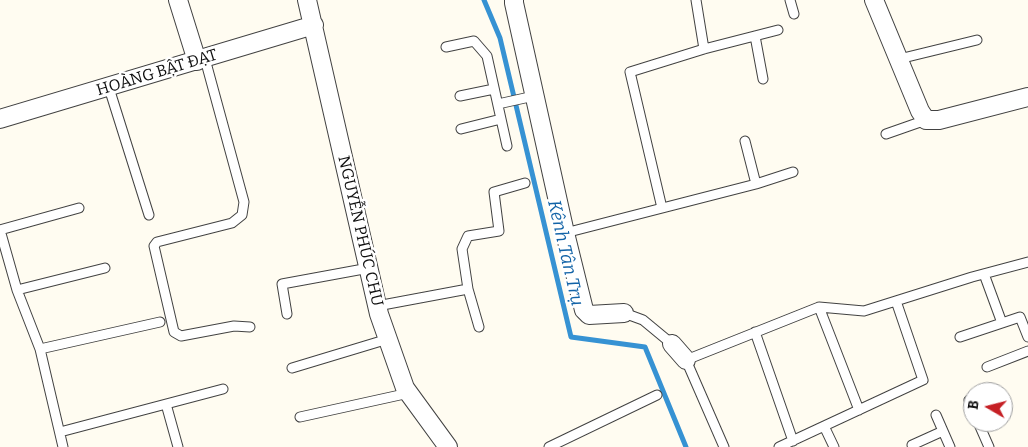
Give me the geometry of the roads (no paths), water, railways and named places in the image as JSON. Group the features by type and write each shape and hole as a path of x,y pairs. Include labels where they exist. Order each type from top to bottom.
{"street":[{"path":"178,0 201,60"},
{"name":"NGUYỄN PHÚC CHU","path":"307,0 377,306 406,388 448,447"},
{"path":"514,0 529,97 584,310 589,315 624,313"},
{"path":"874,0 920,111 926,120 939,120 1028,97"},
{"name":"HOÀNG BẬT ĐẠT","path":"0,119 109,88 314,25"},
{"path":"672,344 686,360"}],"lane":[{"path":"696,0 704,49"},
{"path":"790,0 794,14"},
{"path":"662,208 630,72 704,49 778,30"},
{"path":"755,36 763,79"},
{"path":"898,59 976,40"},
{"path":"446,46 474,41 487,56 494,89 501,103 501,118 507,146"},
{"path":"201,60 244,202 242,215 232,224 157,242 154,246 174,332 177,335 181,336 234,326 250,327"},
{"path":"109,88 149,214"},
{"path":"460,96 494,89"},
{"path":"501,103 529,97"},
{"path":"461,129 501,118"},
{"path":"886,134 926,120"},
{"path":"745,141 756,184"},
{"path":"564,233 756,184 794,172"},
{"path":"479,326 468,289 462,248 468,236 498,231 494,192 525,183"},
{"path":"62,447 40,349 17,290 0,230 79,208"},
{"path":"724,447 686,360 819,306 864,311 1028,262"},
{"path":"17,290 105,268"},
{"path":"287,314 282,284 368,268"},
{"path":"984,274 1002,323"},
{"path":"377,306 468,289"},
{"path":"778,447 923,380 896,301"},
{"path":"819,306 859,410"},
{"path":"624,313 643,320 672,344"},
{"path":"960,337 1024,316 1028,337"},
{"path":"40,349 160,322"},
{"path":"755,332 793,441"},
{"path":"292,368 388,339"},
{"path":"987,367 1028,351"},
{"path":"60,432 223,389"},
{"path":"300,417 409,393"},
{"path":"548,447 657,395"},
{"path":"166,404 178,447"},
{"path":"936,415 950,447"},
{"path":"824,426 834,447"},
{"path":"913,447 912,445 942,431"},
{"path":"982,432 989,447"}],"waterway":[{"name":"Kênh Tân Trụ","path":"484,0 500,38 571,337 645,347 686,447"}]}
